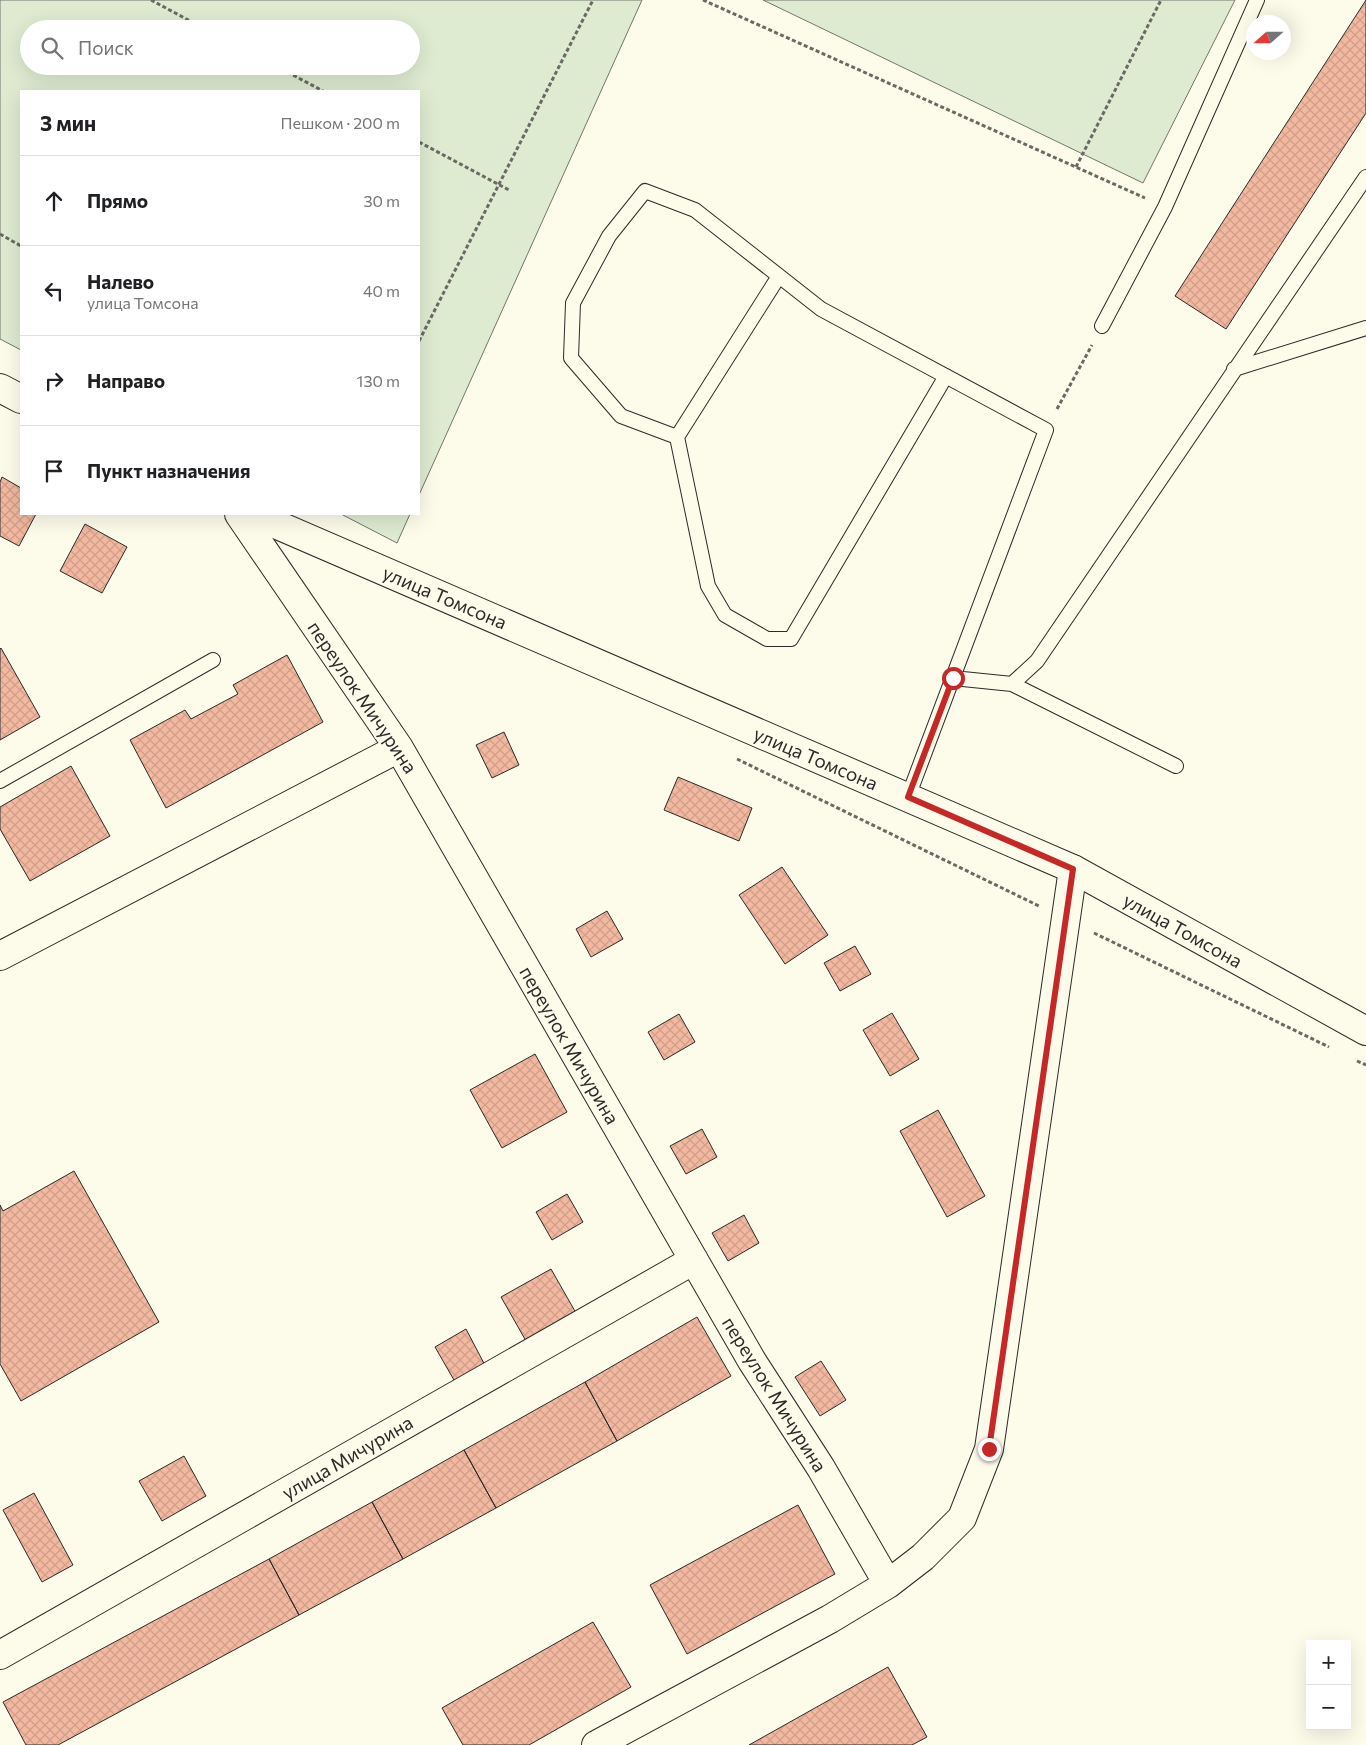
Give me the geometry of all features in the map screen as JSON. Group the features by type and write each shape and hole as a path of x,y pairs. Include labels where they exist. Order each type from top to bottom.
{"street":[{"path":"0,388 20,398"},
{"name":"переулок Мичурина","path":"239,515 399,748 752,1361 821,1468 888,1584"},
{"name":"улица Томсона","path":"254,515 1073,869 1366,1031"},
{"path":"0,956 399,748"},
{"path":"596,1745 830,1620 888,1584 923,1557 962,1518 989,1449 1073,869"},
{"name":"улица Мичурина","path":"0,1654 694,1260"}],"lane":[{"path":"1102,326 1165,207 1257,0"},
{"path":"1012,684 1037,661 1366,177"},
{"path":"677,437 621,416 571,358 573,303 609,236 646,191 695,210 821,309 1046,430 908,797"},
{"path":"779,276 677,437 708,586 725,614 767,639 791,639 946,376"},
{"path":"1234,369 1366,328"},
{"path":"0,781 212,660"},
{"path":"953,678 1012,684 1176,766"}],"path":[{"path":"151,0 188,20"},
{"path":"420,339 593,0"},
{"path":"703,0 1165,207"},
{"path":"1076,167 1161,0"},
{"path":"293,75 322,90"},
{"path":"420,143 509,190"},
{"path":"0,234 20,245"},
{"path":"1046,430 1102,326"},
{"path":"736,758 1331,1048"},
{"path":"1348,1057 1366,1065"}],"green space":[{"path":"0,0 642,0 420,493 420,90 20,90 20,349 0,339"},
{"path":"763,0 1235,0 1143,183"},
{"path":"343,515 410,515 397,543"}],"building":[{"path":"1366,0 1366,113 1226,329 1175,296"},
{"path":"2,477 20,487 20,515 35,515 19,546 0,536 0,482"},
{"path":"85,524 127,547 102,593 60,571"},
{"path":"0,649 40,717 0,740"},
{"path":"287,655 323,722 166,808 130,740 185,710 191,719 238,694 233,685"},
{"path":"504,732 519,765 492,778 476,745"},
{"path":"71,766 110,836 30,881 0,829 0,807"},
{"path":"678,777 752,808 739,841 664,810"},
{"path":"782,867 828,935 785,964 739,895"},
{"path":"607,911 623,939 591,957 576,929"},
{"path":"855,946 871,974 840,991 824,963"},
{"path":"892,1013 919,1059 890,1076 863,1030"},
{"path":"679,1014 695,1042 664,1060 648,1032"},
{"path":"535,1054 567,1112 502,1148 470,1090"},
{"path":"938,1110 985,1196 947,1217 900,1131"},
{"path":"702,1129 717,1157 686,1174 670,1146"},
{"path":"74,1171 159,1322 21,1401 0,1364 0,1205 3,1211"},
{"path":"567,1194 583,1222 552,1240 536,1212"},
{"path":"744,1215 759,1243 728,1261 712,1233"},
{"path":"551,1269 576,1313 526,1341 501,1297"},
{"path":"697,1317 731,1376 617,1441 585,1382"},
{"path":"466,1329 488,1371 458,1387 435,1347"},
{"path":"821,1361 846,1400 820,1416 795,1377"},
{"path":"585,1382 617,1441 496,1508 464,1450"},
{"path":"464,1450 496,1508 403,1559 372,1502"},
{"path":"184,1456 206,1496 162,1521 139,1481"},
{"path":"34,1493 73,1565 42,1582 3,1510"},
{"path":"372,1502 403,1559 299,1615 269,1559"},
{"path":"798,1505 835,1574 687,1654 650,1585"},
{"path":"269,1559 299,1615 58,1745 26,1745 3,1702"},
{"path":"593,1622 631,1687 529,1745 463,1745 442,1708"},
{"path":"888,1667 927,1737 912,1745 749,1745"}],"route":[{"path":"953,678 908,797 1073,869 989,1449"}]}
